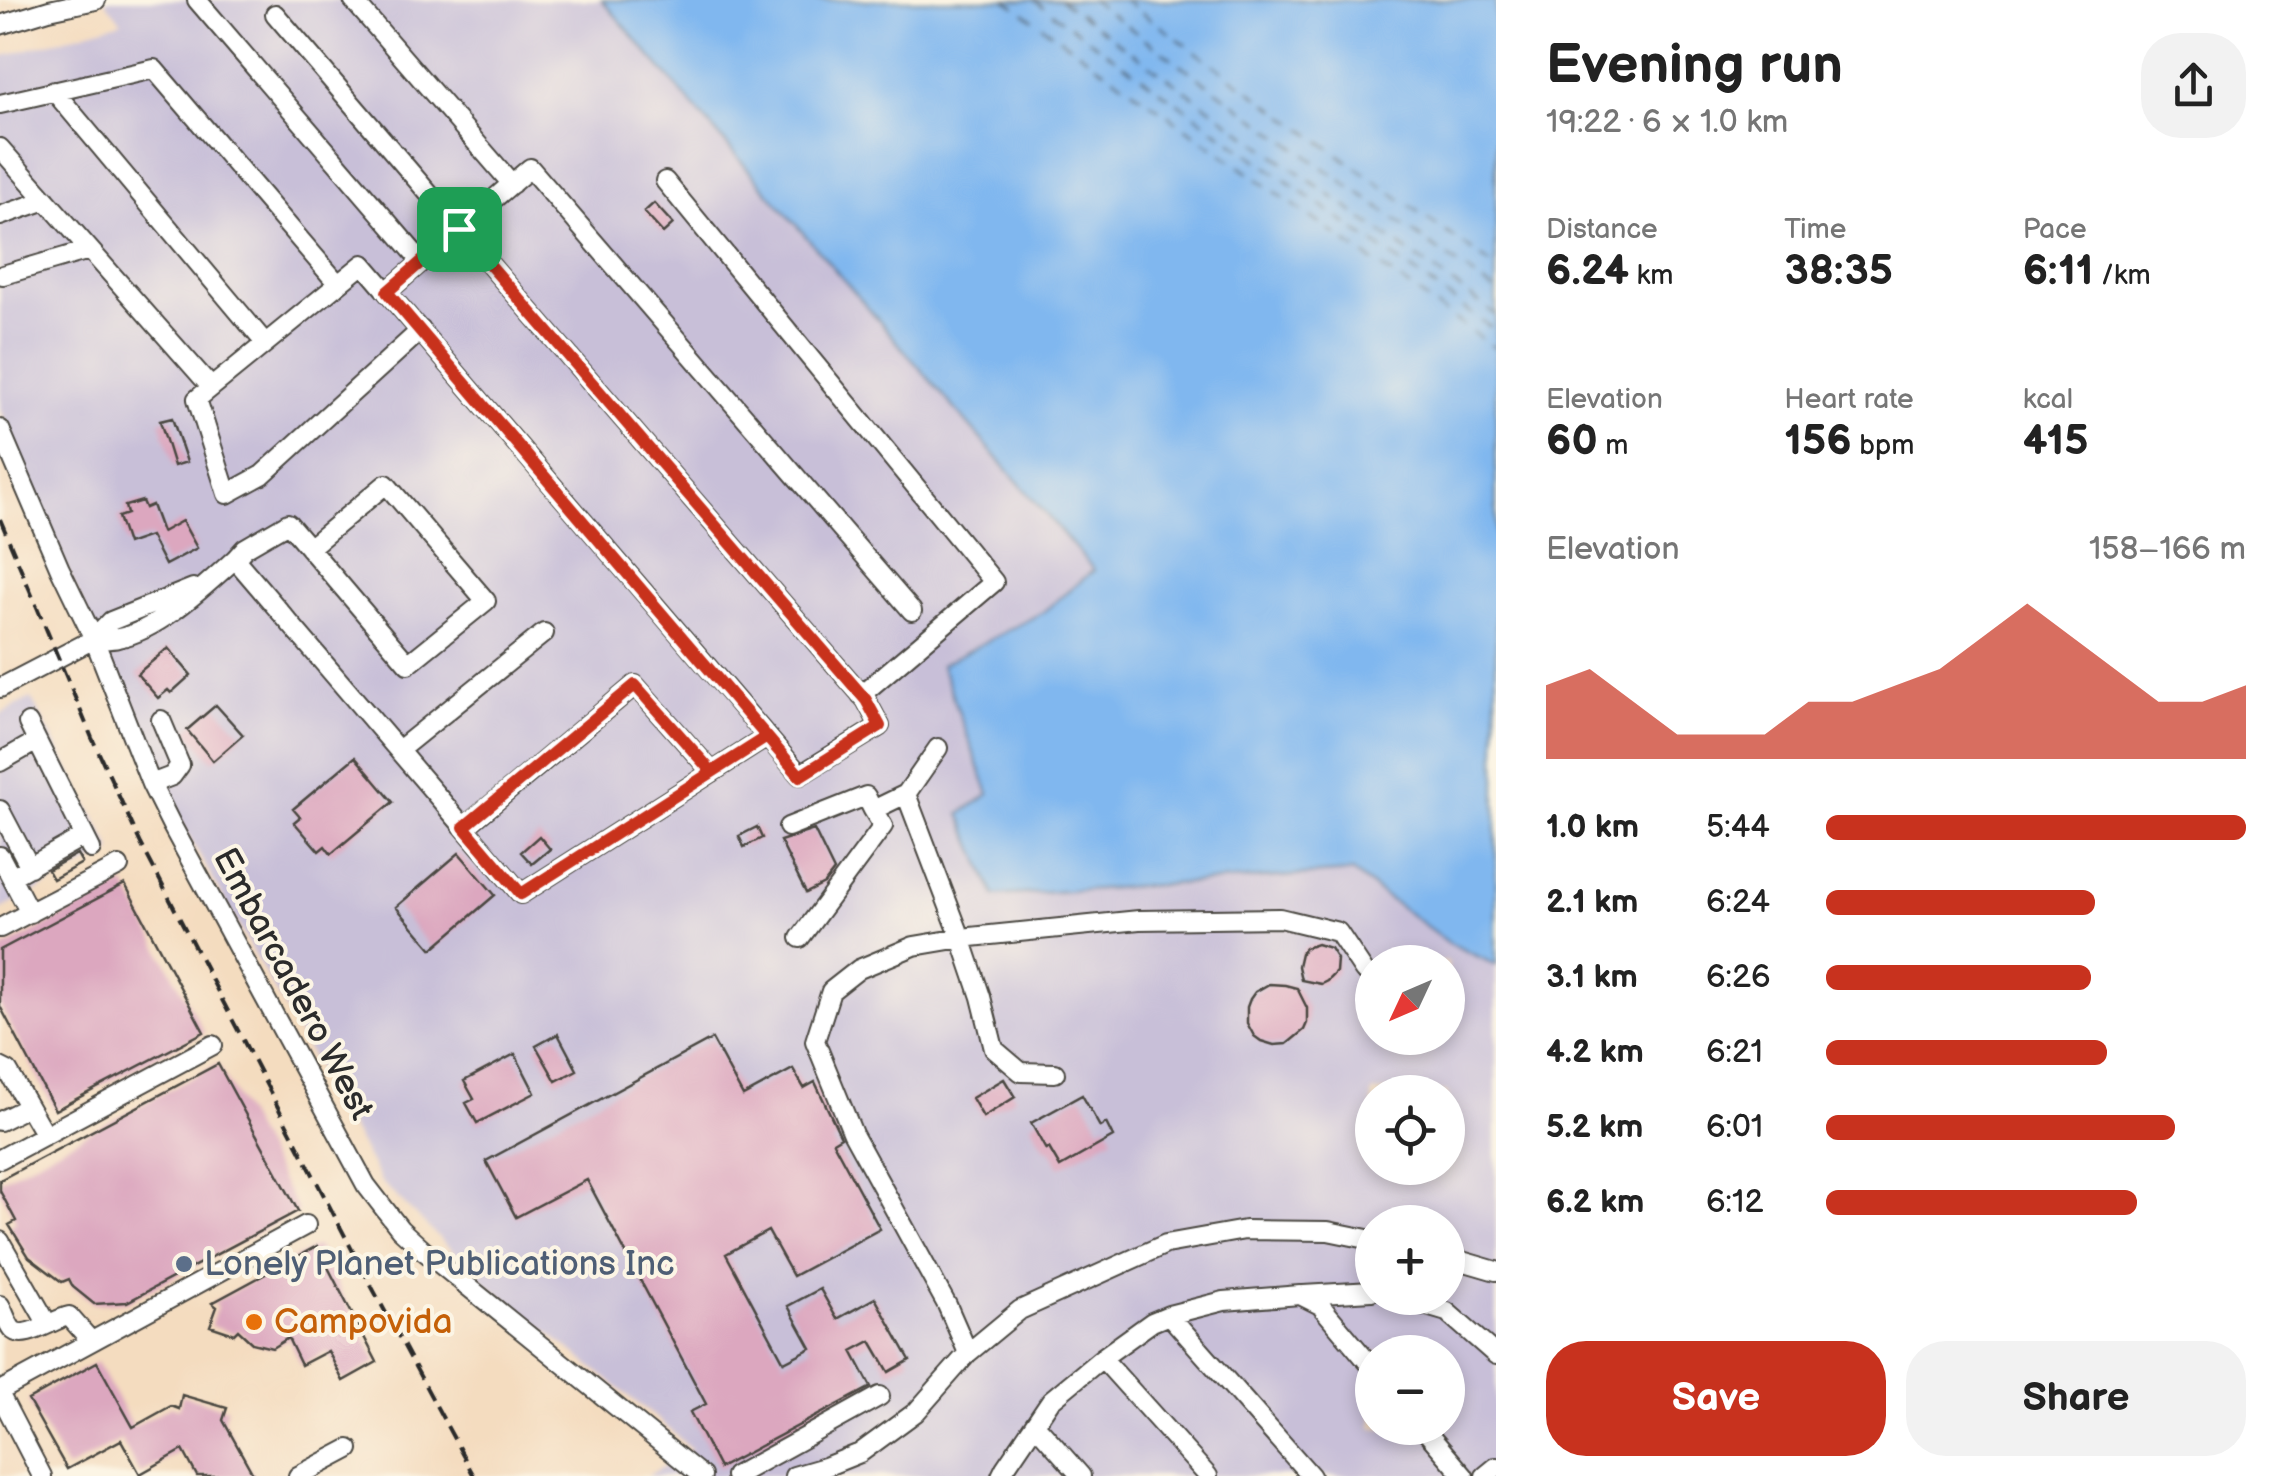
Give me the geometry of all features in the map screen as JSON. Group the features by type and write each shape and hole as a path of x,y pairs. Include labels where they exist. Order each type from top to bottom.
{"street":[{"path":"0,25 96,0"},
{"path":"198,0 422,262"},
{"path":"353,0 512,184"},
{"path":"276,14 861,694 880,726 800,776 421,330 363,264 197,398 228,494 262,476 421,330"},
{"path":"0,104 154,69 338,284"},
{"path":"54,91 266,343"},
{"path":"1,150 211,388"},
{"path":"387,292 530,168 912,611"},
{"path":"666,180 994,582 861,694"},
{"path":"0,216 46,200"},
{"path":"3,276 90,250"},
{"name":"Embarcadero West","path":"0,429 94,640 151,784 351,1161 382,1208 424,1251 702,1476"},
{"path":"0,688 94,640 120,638 162,619 210,582 245,548 288,523 309,548 408,664 486,601 386,484 309,548"},
{"path":"235,559 521,894 767,737"},
{"path":"399,750 544,633"},
{"path":"464,827 635,685 712,772"},
{"path":"151,784 172,776 180,764 161,720"},
{"path":"11,876 87,842 28,723"},
{"path":"4,754 37,741"},
{"path":"873,810 906,794 938,748"},
{"path":"906,794 961,938 994,1050 1021,1072 1055,1073"},
{"path":"788,827 866,796 883,826 800,938"},
{"path":"0,810 30,867"},
{"path":"0,856 30,912"},
{"path":"0,928 119,866"},
{"path":"968,1353 947,1305 853,1134 815,1041 831,991 859,969 914,946 1138,920 1280,918 1338,932 1355,958"},
{"path":"0,1159 213,1045"},
{"path":"0,1067 8,1071 45,1134"},
{"path":"0,1122 28,1107"},
{"path":"42,1476 0,1393 306,1225"},
{"path":"794,1476 860,1453 916,1412 968,1353 1020,1310 1166,1244 1245,1230 1328,1231 1355,1237"},
{"path":"0,1240 47,1323"},
{"path":"1465,1261 1496,1271"},
{"path":"1002,1476 1051,1400 1152,1322 1224,1301 1355,1293"},
{"path":"1300,1295 1320,1305 1355,1347"},
{"path":"0,1305 14,1332 26,1334 69,1316 92,1341"},
{"path":"1168,1315 1311,1476"},
{"path":"1449,1315 1496,1355"},
{"path":"1102,1358 1208,1476"},
{"path":"734,1476 880,1396"},
{"path":"1034,1424 1081,1476"},
{"path":"1438,1445 1464,1476"},
{"path":"298,1476 349,1449"},
{"path":"1485,1476 1496,1467"}],"shaded area":[{"path":"104,0 602,0 1094,571 1043,612 941,665 989,795 995,896 1352,872 1453,945 1355,945 1355,1055 1465,1055 1465,950 1496,965 1496,1476 647,1476 692,1450 487,1284 381,1182 170,802 0,409 0,57 122,22"},
{"path":"31,698 113,851 0,910 0,714"}],"water":[{"path":"602,0 1496,0 1496,965 1465,950 1465,945 1449,943 1352,872 995,896 960,814 989,794 941,665 1043,612 1094,570"}],"building":[{"path":"654,203 673,224 663,233 644,212"},
{"path":"172,418 187,462 174,466 160,421"},
{"path":"142,501 145,508 152,505 162,532 182,521 197,548 165,565 150,536 127,544 118,517 127,514 125,506"},
{"path":"168,648 191,675 171,693 168,690 158,698 137,674"},
{"path":"216,705 243,735 213,761 187,730"},
{"path":"355,757 393,802 331,854 325,846 319,851 294,822 300,817 293,809"},
{"path":"757,827 762,838 744,847 739,836"},
{"path":"814,830 834,871 824,884 806,893 780,841"},
{"path":"539,836 550,849 532,864 521,852"},
{"path":"459,853 495,895 432,949 396,907"},
{"path":"77,854 82,863 53,879 48,870"},
{"path":"125,884 204,1032 55,1110 0,1006 0,950"},
{"path":"1317,944 1330,948 1337,959 1336,972 1321,984 1301,980 1298,966 1305,948"},
{"path":"1269,984 1297,988 1307,1008 1304,1030 1287,1044 1261,1041 1247,1023 1250,999"},
{"path":"558,1034 577,1070 556,1081 536,1046"},
{"path":"712,1039 743,1096 793,1069 804,1088 815,1082 841,1137 833,1142 880,1229 793,1276 768,1231 726,1254 784,1362 811,1348 788,1306 820,1289 837,1319 875,1298 910,1360 889,1372 871,1341 852,1351 871,1387 719,1468 690,1412 706,1404 587,1180 516,1217 486,1161"},
{"path":"515,1054 535,1093 477,1123 466,1103 474,1099 464,1081"},
{"path":"218,1064 298,1211 127,1302 94,1304 69,1279 62,1282 29,1257 9,1225 16,1221 0,1191 0,1180"},
{"path":"1004,1079 1015,1097 983,1117 972,1098"},
{"path":"1082,1095 1100,1127 1106,1123 1113,1137 1060,1167 1031,1123"},
{"path":"317,1246 377,1362 343,1381 328,1351 301,1365 288,1338 272,1348 252,1343 238,1330 234,1334 210,1326 217,1307 212,1303"},
{"path":"97,1362 133,1427 171,1406 179,1409 182,1395 227,1408 223,1420 254,1476 197,1476 183,1450 140,1474 121,1440 67,1469 28,1400"}],"ferry route":[{"path":"1006,0 1496,349"},
{"path":"1034,0 1496,331"},
{"path":"1060,0 1496,315"},
{"path":"1091,0 1496,292"},
{"path":"1124,0 1496,268"}],"railway":[{"path":"0,519 141,844 474,1476"}],"place":[{"name":"Lonely Planet Publications Inc","path":"184,1264"},
{"name":"Campovida","path":"254,1322"}],"route":[{"path":"459,229 387,292 767,737 521,894 464,827 635,685 712,772 767,737 800,776 880,726 866,700 459,229"}]}
